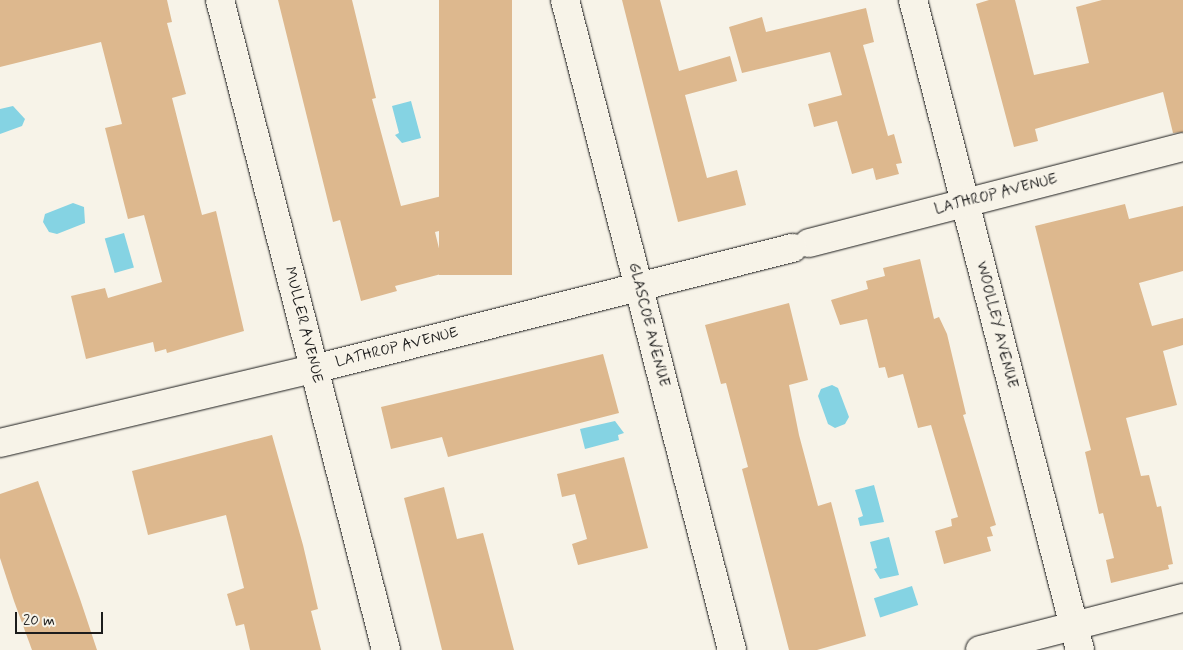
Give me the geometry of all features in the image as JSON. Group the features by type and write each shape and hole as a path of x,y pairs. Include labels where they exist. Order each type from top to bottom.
{"street":[{"name":"MULLER AVENUE","path":"220,0 386,650"},
{"name":"GLASCOE AVENUE","path":"565,0 732,650"},
{"name":"WOOLLEY AVENUE","path":"913,0 1076,638"},
{"name":"LATHROP AVENUE","path":"0,443 314,369 638,288 1183,147"},
{"path":"980,650 1076,638 1183,598"}],"water":[{"path":"411,101 421,138 402,143 395,135 399,133 392,106"},
{"path":"13,106 25,119 22,126 0,134 0,109"},
{"path":"73,203 84,207 85,223 57,234 49,232 43,222 45,214"},
{"path":"124,233 134,268 115,273 105,239"},
{"path":"832,385 838,388 849,417 845,424 835,428 828,424 818,396 821,389"},
{"path":"615,421 624,433 618,435 619,440 585,449 580,429"},
{"path":"874,485 884,522 860,526 858,518 863,516 855,490"},
{"path":"889,537 899,575 880,579 874,569 877,568 870,542"},
{"path":"912,586 918,605 880,617 874,598"}],"building":[{"path":"0,0 167,0 172,22 167,23 186,94 172,98 202,215 216,211 244,331 167,353 166,349 155,352 153,342 86,359 71,296 105,288 108,298 162,282 144,215 128,219 115,168 105,128 122,124 101,42 0,67"},
{"path":"278,0 352,0 376,98 372,99 401,206 442,196 451,228 435,232 445,273 395,286 397,291 361,301 340,220 333,222"},
{"path":"439,0 512,0 512,275 439,275"},
{"path":"622,0 660,0 679,71 730,56 737,81 685,95 707,178 737,170 746,205 678,222"},
{"path":"989,0 1015,0 1034,75 1089,63 1076,7 1102,0 1183,0 1183,132 1173,133 1163,92 1035,129 1038,141 1014,147 976,4"},
{"path":"866,8 874,42 863,45 888,136 894,134 902,163 896,164 899,174 876,180 873,168 852,174 837,121 814,127 808,104 842,95 830,52 742,73 729,27 762,17 766,32"},
{"path":"1125,204 1129,219 1183,206 1183,271 1139,283 1152,326 1183,318 1183,345 1163,351 1177,405 1126,418 1141,476 1149,475 1157,507 1161,506 1173,564 1168,565 1169,569 1111,583 1106,560 1114,558 1103,513 1099,514 1085,452 1091,450 1035,226"},
{"path":"920,259 934,319 939,317 947,334 966,414 963,415 996,525 990,527 993,536 987,537 991,551 944,564 935,531 952,526 951,519 958,517 931,425 918,428 903,374 888,378 885,367 879,368 867,319 840,325 831,300 868,289 866,281 885,276 883,268"},
{"path":"789,303 808,380 789,385 799,435 818,506 831,502 866,636 817,650 789,650 742,469 748,467 726,383 721,384 705,325"},
{"path":"603,354 619,413 448,457 442,437 391,449 381,407"},
{"path":"272,435 303,545 318,609 311,611 321,650 250,650 244,624 236,626 227,594 244,588 226,515 148,535 132,471"},
{"path":"624,457 648,548 578,565 572,544 587,539 575,494 562,497 557,474"},
{"path":"38,481 97,650 32,650 14,601 0,558 0,494"},
{"path":"444,487 457,539 483,533 514,650 442,650 404,498"}]}
